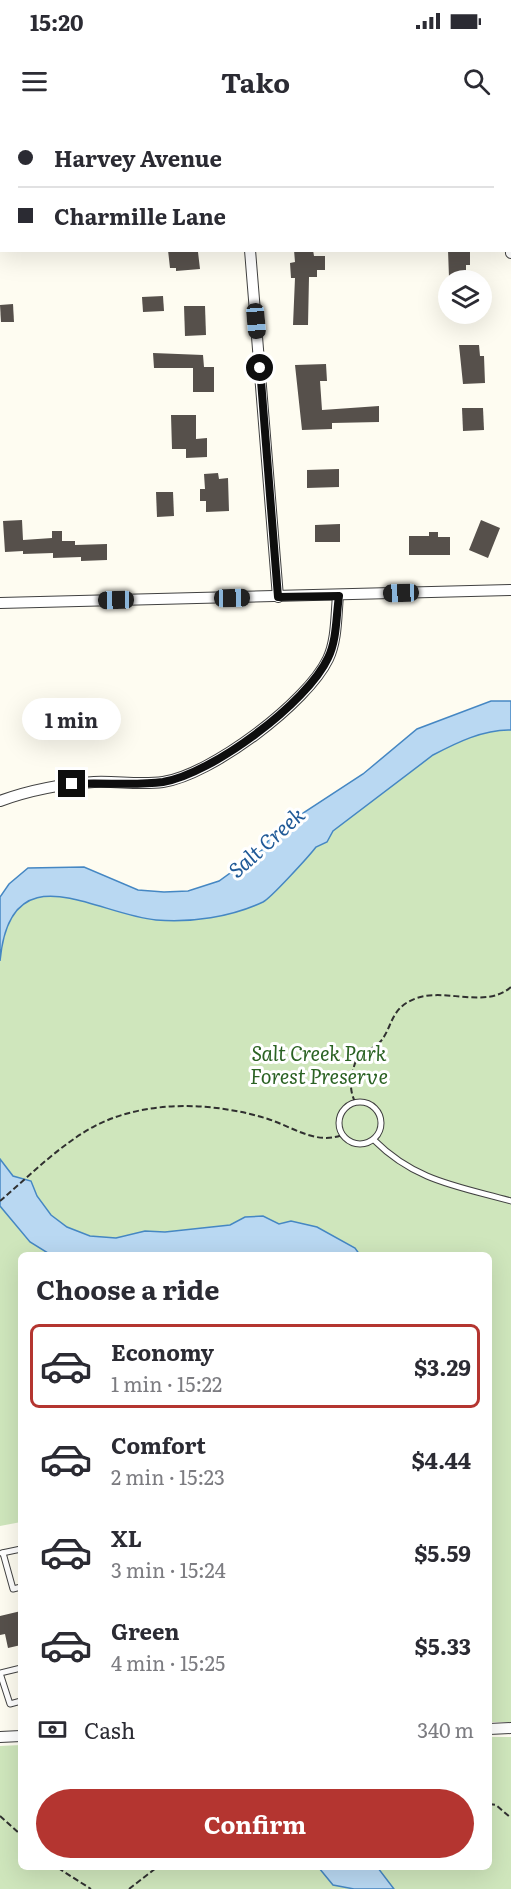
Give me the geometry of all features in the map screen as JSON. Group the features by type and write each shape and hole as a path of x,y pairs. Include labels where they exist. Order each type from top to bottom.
{"street":[{"path":"250,252 278,597"},
{"path":"0,603 511,590"},
{"path":"0,801 72,784 164,782 214,763 272,720 311,684 322,669 333,643 339,596"},
{"path":"492,1729 511,1728"},
{"path":"0,1737 18,1736"}],"lane":[{"path":"355,1102 369,1102 378,1114 379,1132 374,1140 353,1144 342,1135 339,1126 341,1113 355,1102"},
{"path":"374,1140 392,1158 416,1173 511,1201"},
{"path":"18,1550 2,1553 13,1589 18,1588"},
{"path":"18,1669 0,1673 10,1704 18,1702"}],"path":[{"path":"355,1102 350,1091 353,1068 359,1053 376,1046 392,1015 403,1006 417,998 446,995 471,998 502,994 511,987"},
{"path":"0,1201 92,1127 123,1114 146,1109 171,1107 223,1109 269,1120 321,1140 342,1135"},
{"path":"492,1804 496,1805 511,1818"},
{"path":"0,1816 18,1832"},
{"path":"61,1870 91,1889"},
{"path":"129,1889 153,1870"}],"green space":[{"name":"Salt Creek Park Forest Preserve","path":"511,720 511,1722 492,1722 492,1252 18,1252 18,1523 0,1526 0,918 48,883 192,907 410,755"},
{"path":"492,1737 511,1737 511,1889 0,1889 0,1746 18,1745 18,1870 492,1870"}],"water":[{"name":"Salt Creek","path":"491,701 511,701 511,730 481,734 433,755 333,831 327,842 316,847 282,885 263,902 224,915 197,920 169,921 132,915 82,901 58,897 37,898 20,907 7,927 0,961 0,897 9,884 28,868 84,867 138,890 164,892 188,891 219,881 262,850 274,832 363,774 417,729"},
{"path":"0,1159 13,1176 31,1181 37,1196 51,1215 67,1227 90,1236 116,1238 145,1231 165,1232 230,1225 245,1217 263,1216 279,1224 291,1221 317,1227 355,1248 358,1252 46,1252 30,1242 0,1206"},
{"path":"321,1870 380,1870 394,1889 354,1889 333,1885"}],"building":[{"path":"168,252 198,252 200,269 176,271 176,268 170,268"},
{"path":"294,252 313,252 314,256 325,256 325,270 317,270 317,277 309,277 308,325 293,325 295,278 291,278 290,263 295,262"},
{"path":"448,252 470,252 470,265 466,265 466,270 449,270"},
{"path":"163,296 164,311 143,312 142,297"},
{"path":"13,304 14,322 1,322 0,305"},
{"path":"184,306 205,306 206,335 185,336"},
{"path":"459,345 479,345 480,356 484,356 485,383 463,384"},
{"path":"153,353 203,355 204,367 214,367 214,392 193,392 193,368 154,368"},
{"path":"326,364 327,381 320,381 322,410 379,406 379,422 332,423 332,429 302,430 295,365"},
{"path":"462,408 483,408 484,430 463,431"},
{"path":"171,415 196,415 196,439 207,438 207,457 186,458 186,449 172,449"},
{"path":"339,469 339,487 307,488 307,470"},
{"path":"218,473 219,479 228,478 229,511 206,512 206,501 200,501 200,489 205,489 204,474"},
{"path":"156,492 173,492 174,516 157,517"},
{"path":"22,520 23,540 52,538 52,531 62,531 62,541 75,541 75,545 107,544 107,560 81,561 81,557 53,558 53,553 5,552 3,521"},
{"path":"481,520 500,528 488,558 469,550"},
{"path":"340,524 340,542 315,542 315,525"},
{"path":"429,532 438,532 438,537 450,537 450,555 409,555 409,536 429,536"},
{"path":"18,1612 18,1646 8,1648 5,1634 0,1635 0,1616"}],"route":[{"path":"72,784 164,782 196,772 238,747 272,720 311,684 329,657 339,596 278,597 260,368"}]}
